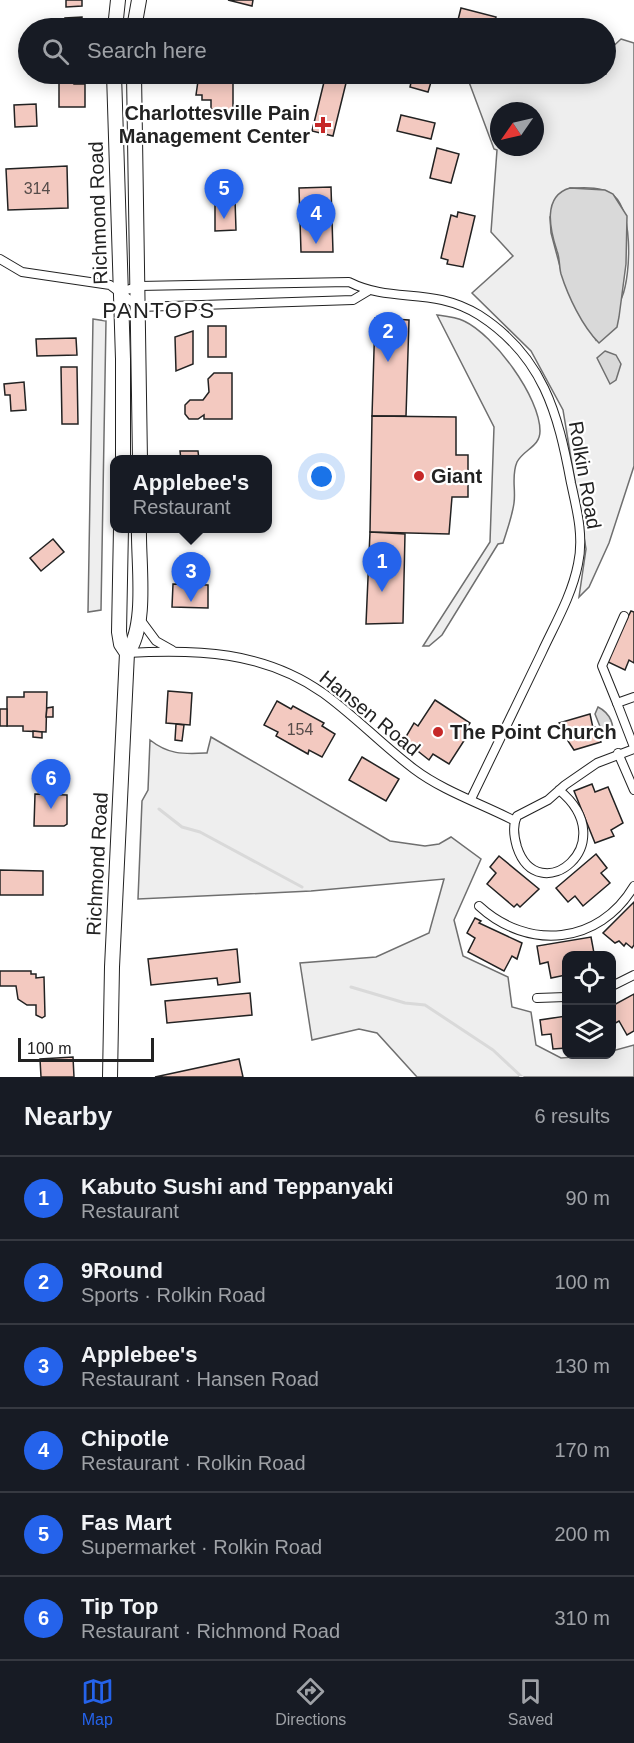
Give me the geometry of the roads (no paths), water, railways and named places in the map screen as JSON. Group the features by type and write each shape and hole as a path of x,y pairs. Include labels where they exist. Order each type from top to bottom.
{"highway":[{"path":"117,18 118,0"},
{"path":"136,18 139,0"},
{"name":"Richmond Road","path":"114,84 123,455"},
{"name":"Richmond Road","path":"134,84 140,455"},
{"name":"Richmond Road","path":"121,533 119,632 121,644 127,653"},
{"name":"Richmond Road","path":"110,1077 112,967 127,653 133,645 139,618 139,533"}],"street":[{"path":"0,259 22,272 110,285 139,307"},
{"name":"Rolkin Road","path":"120,292 139,286 349,282 368,291 447,299 477,314 500,330 525,356 548,393 557,416 580,530 576,574 567,599 471,799"},
{"name":"Rolkin Road","path":"139,307 262,305 353,300 368,291"},
{"path":"559,790 575,806 584,829 579,855 566,868 550,873 529,866 516,845 515,821 522,812 548,800 559,790 597,764 634,748 602,666 624,616"},
{"path":"139,618 156,641 172,650"},
{"name":"Hansen Road","path":"127,653 172,650 252,658 300,678 323,693 414,769 515,821"},
{"path":"617,703 634,697"},
{"path":"618,753 634,790"},
{"path":"479,906 498,921 525,933 568,934 584,930 608,917 618,908 634,886"},
{"path":"616,984 634,975"},
{"path":"537,998 562,997"}],"waterway":[{"path":"159,809 182,827 200,832 302,887"},
{"path":"351,987 405,1003 425,1005 493,1050 522,1077"}],"place":[{"name":"Charlottesville Pain Management Center","path":"323,125"},
{"name":"Fas Mart","path":"224,219"},
{"name":"Chipotle","path":"316,244"},
{"name":"9Round","path":"388,362"},
{"name":"Giant","path":"419,476"},
{"name":"Kabuto Sushi and Teppanyaki","path":"382,592"},
{"name":"Applebee's","path":"191,602"},
{"name":"The Point Church","path":"438,732"},
{"name":"Tip Top","path":"51,809"}],"district":[{"name":"PANTOPS","path":"159,310"}]}
